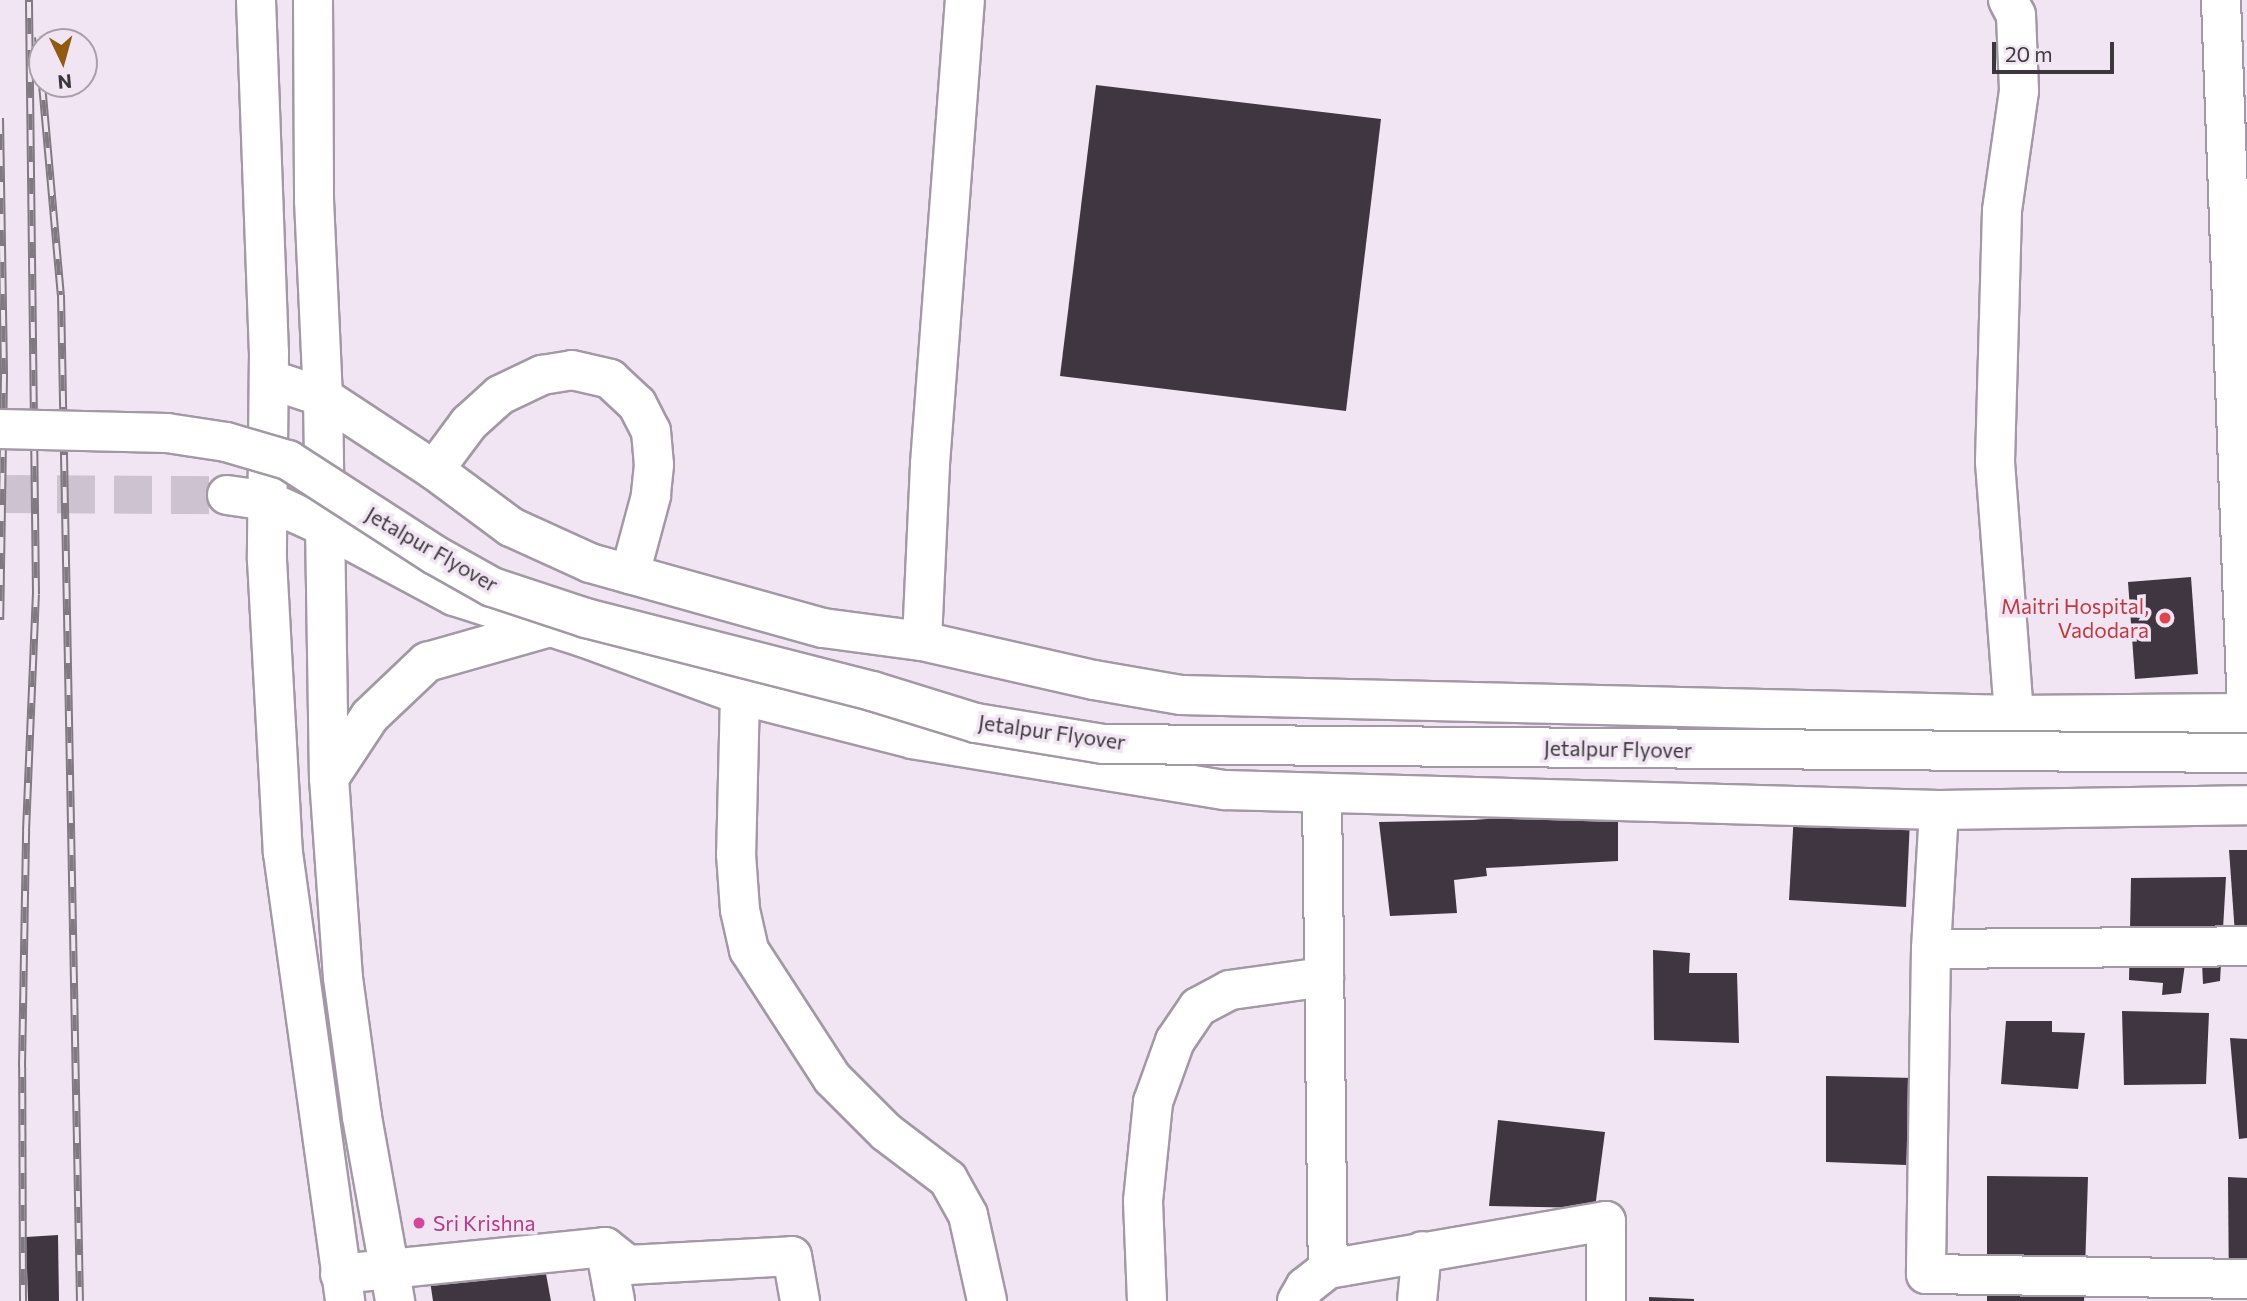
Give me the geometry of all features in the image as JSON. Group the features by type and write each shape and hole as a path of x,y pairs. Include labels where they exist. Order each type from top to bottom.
{"street":[{"path":"256,0 269,379 267,560 283,853 342,1287 391,1284 605,1247 628,1265 792,1256 800,1301"},
{"path":"313,0 314,200 323,397 329,778 343,978 362,1117 391,1284"},
{"path":"922,642 930,450 965,0"},
{"path":"2007,0 2016,15 2019,91 2003,211 1995,462 2014,715"},
{"path":"269,379 323,397 434,470 511,527 590,563 823,628 922,642 1094,680 1181,695 2014,715 2247,713 2221,0"},
{"path":"434,470 469,423 500,395 542,375 572,370 610,379 637,404 651,431 654,465 651,496 630,574"},
{"name":"Jetalpur Flyover","path":"0,429 167,433 239,445 288,460 347,500 492,587 586,618 872,691 976,723 1103,744 2247,753"},
{"path":"227,495 268,501 323,526 454,596 550,627 740,695 912,739 1225,790 1940,810 2247,805"},
{"path":"329,778 370,716 427,662 550,627"},
{"path":"740,695 737,854 740,910 749,950 832,1078 886,1132 948,1179 968,1215 988,1301"},
{"path":"1322,793 1328,1269"},
{"path":"1940,810 1931,949 1926,1274 2247,1279"},
{"path":"1931,949 2247,946"},
{"path":"1147,1301 1143,1201 1153,1102 1175,1041 1198,1007 1230,990 1324,976"},
{"path":"1297,1301 1305,1287 1328,1269 1606,1221 1606,1301"},
{"path":"605,1247 615,1301"},
{"path":"1417,1301 1422,1251"}],"building":[{"path":"1096,85 1381,119 1346,411 1060,376"},
{"path":"2191,577 2198,674 2135,679 2128,582"},
{"path":"1618,810 1618,861 1486,868 1487,876 1454,880 1457,913 1390,916 1379,822 1473,820"},
{"path":"1794,813 1910,820 1906,907 1789,900"},
{"path":"2229,850 2247,850 2247,934 2235,934"},
{"path":"2226,877 2220,981 2203,984 2202,963 2185,964 2181,993 2162,995 2163,983 2129,980 2131,878"},
{"path":"1653,950 1690,953 1689,973 1737,973 1739,1043 1654,1040"},
{"path":"2122,1011 2209,1013 2206,1084 2124,1085"},
{"path":"2006,1021 2052,1021 2052,1032 2085,1033 2078,1089 2001,1084"},
{"path":"2230,1038 2247,1039 2247,1138 2239,1139"},
{"path":"1826,1076 1914,1078 1906,1165 1826,1162"},
{"path":"1498,1120 1605,1132 1595,1208 1489,1206"},
{"path":"1987,1176 2088,1177 2084,1301 1987,1301"},
{"path":"2228,1177 2247,1178 2247,1295 2229,1295"},
{"path":"58,1235 59,1301 28,1301 26,1237"},
{"path":"544,1263 551,1301 433,1301 430,1281"},
{"path":"1649,1297 1694,1299 1694,1301 1649,1301"}],"tunnel":[{"path":"0,494 227,495"}],"railway":[{"path":"23,1301 22,1067 26,831 36,594 29,0"},
{"path":"43,98 61,295 80,1301"},
{"path":"0,118 4,377 0,620"}],"place":[{"name":"Maitri Hospital, Vadodara","path":"2165,618"},
{"name":"Sri Krishna","path":"419,1223"}]}
